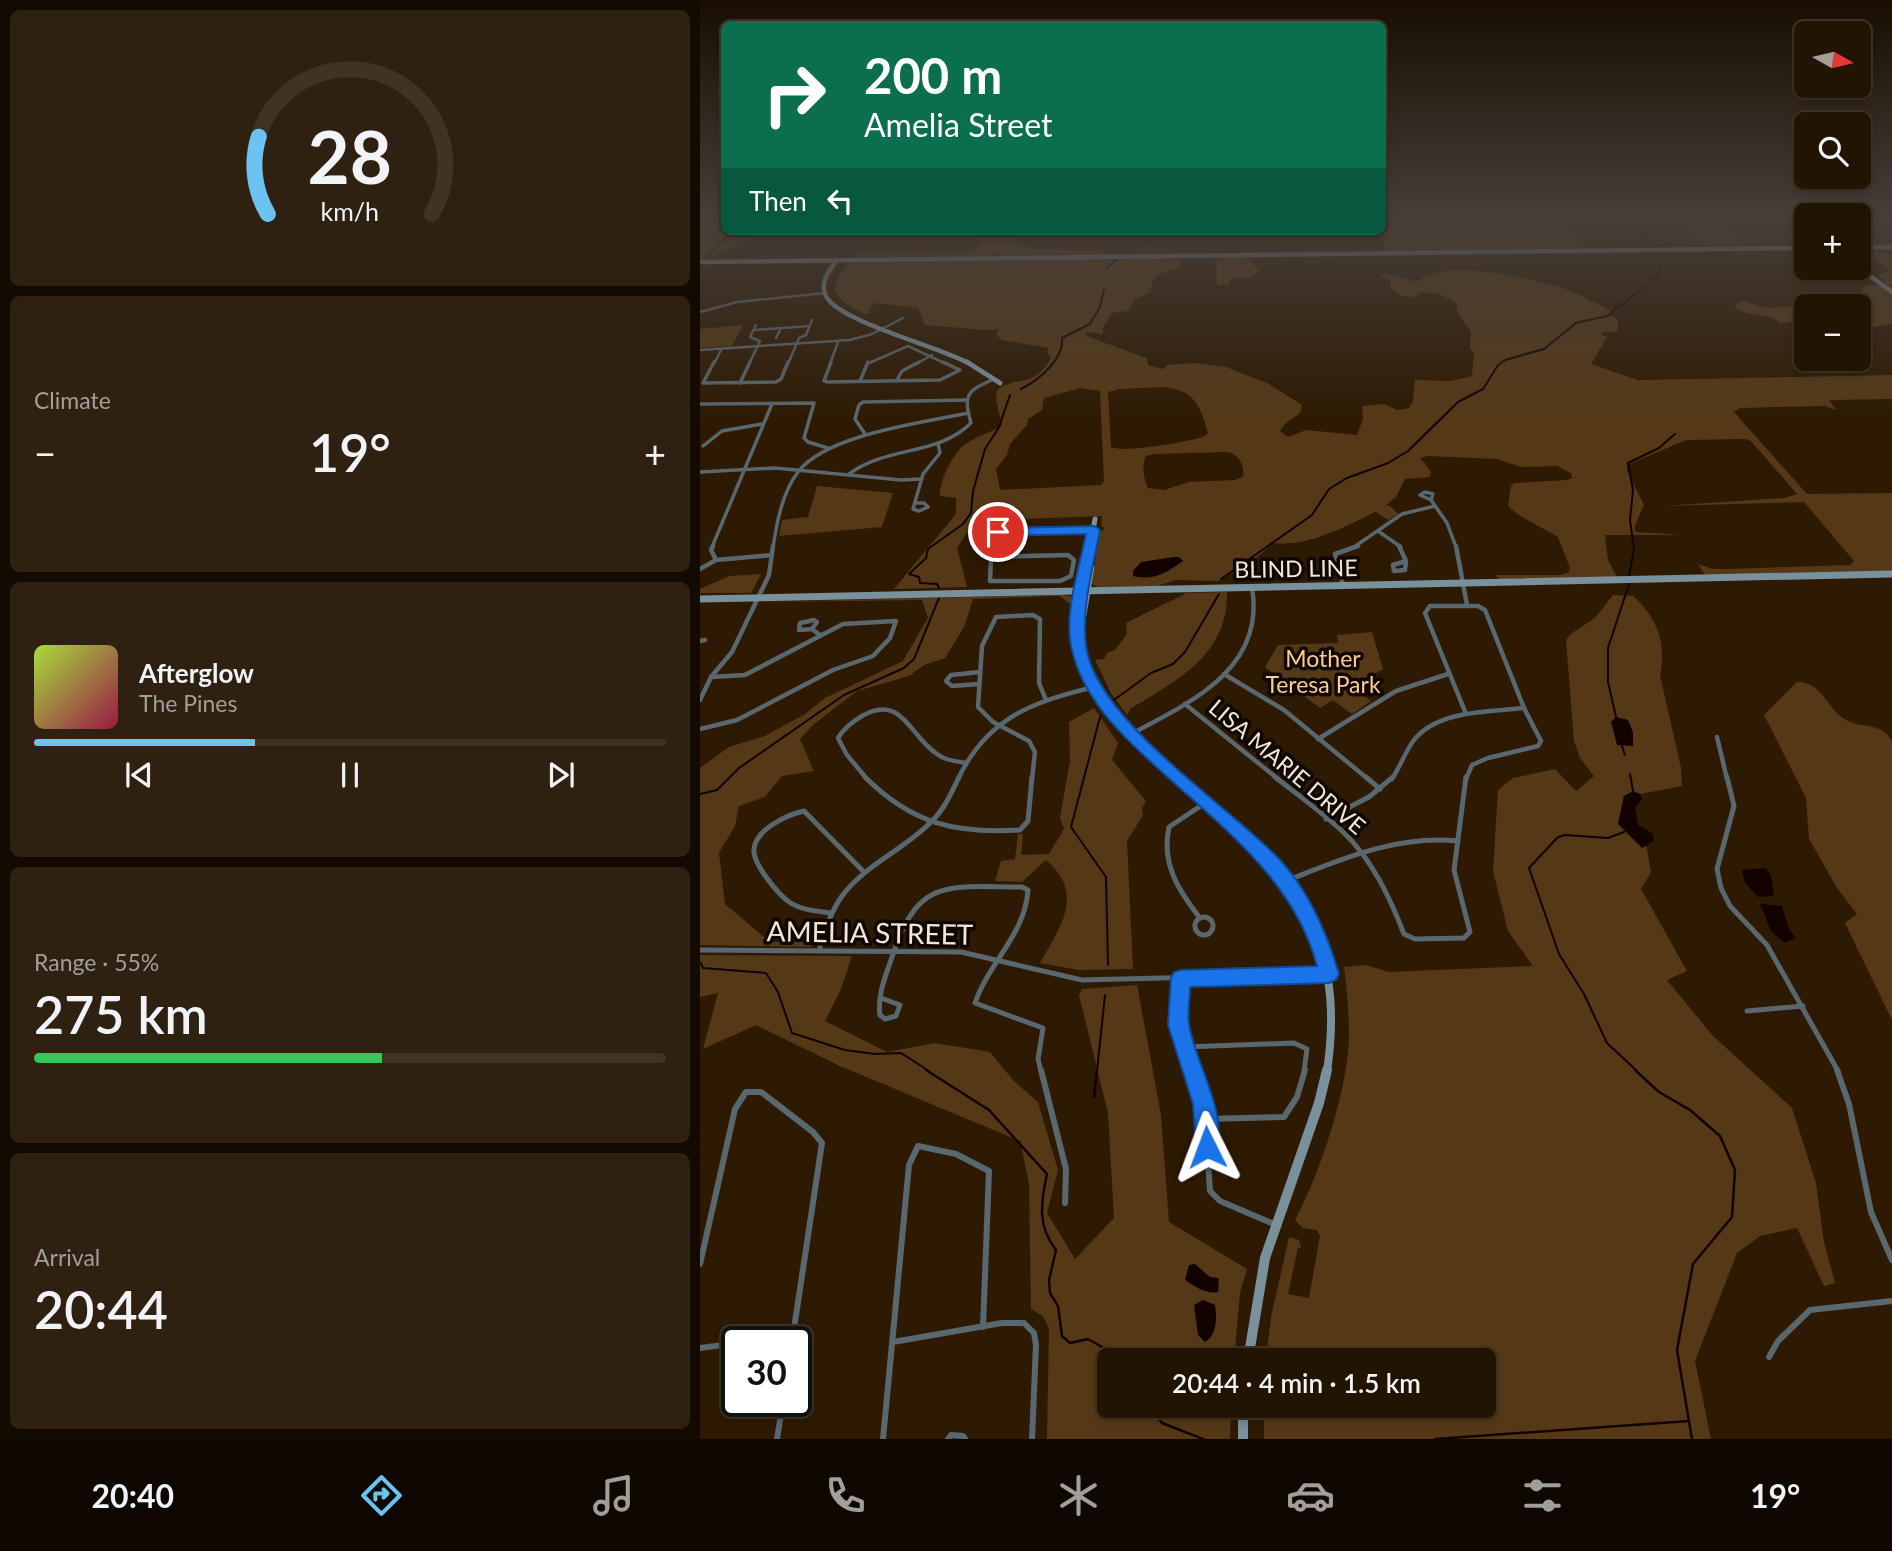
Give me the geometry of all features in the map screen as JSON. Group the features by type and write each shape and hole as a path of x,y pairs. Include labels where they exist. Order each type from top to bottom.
{"street":[{"path":"825,284 828,300 843,313 955,356 1000,383"},
{"path":"700,312 737,302 825,293"},
{"path":"700,350 838,342 863,337 903,318"},
{"path":"721,349 703,383 779,381 796,344 812,320"},
{"path":"740,383 759,340 750,337 756,325"},
{"path":"753,330 810,326"},
{"path":"776,338 780,328"},
{"path":"838,342 824,381 860,381 897,380 940,380 960,371 911,346 868,361 860,381"},
{"path":"897,380 902,371 932,355"},
{"path":"848,475 863,462 884,454 938,443 965,430 971,420 966,400 972,391 994,379"},
{"path":"866,434 855,419 859,405 863,402 966,400"},
{"path":"716,560 711,550 772,403"},
{"path":"700,404 815,403 804,438 829,449"},
{"path":"701,412 707,404"},
{"path":"700,700 710,677 732,652 769,575 777,520 788,488 799,470 829,449 866,434 968,413"},
{"path":"703,446 708,439 729,426 762,424"},
{"path":"915,503 922,479 940,453 938,443"},
{"path":"700,472 775,468 922,479"},
{"path":"1431,500 1457,548 1461,583 1467,605 1430,606 1425,610 1466,714"},
{"path":"1343,585 1335,554 1358,546 1402,514 1435,506"},
{"path":"1095,519 1084,590 1083,615 1079,620 1079,649 1094,687 1109,710 1131,734 1262,853 1286,881 1312,925 1329,974 1332,1046 1327,1080 1312,1132 1275,1225 1254,1307 1249,1348"},
{"path":"989,557 1068,555 1074,560 1071,576 1066,581 990,581 989,557 999,530 1094,530"},
{"path":"1378,531 1402,547 1407,561"},
{"path":"700,569 716,560 772,555"},
{"name":"BLIND LINE","path":"700,599 1892,574"},
{"path":"1131,734 1185,704 1224,674 1243,651 1253,631 1255,614 1252,587"},
{"name":"LISA MARIE DRIVE","path":"1185,704 1343,832 1362,852 1381,883 1404,934 1415,939 1464,938 1470,930 1454,870 1464,779 1472,765 1497,755 1540,745 1541,741 1524,708 1486,612 1478,606 1467,605"},
{"path":"966,763 936,754 898,713 888,708 869,710 838,738 851,761 894,803 934,820 974,832 1020,830 1027,825 1035,752 1029,741 997,724 981,713 978,707 982,646 996,617 1038,616 1039,683 1046,700"},
{"path":"700,729 757,713 833,670 874,656 887,643 896,627 896,621 849,622 745,675 710,677"},
{"path":"812,629 820,635"},
{"path":"979,684 952,686 946,681 951,675 980,672"},
{"path":"1224,674 1246,683 1380,789"},
{"path":"1318,739 1393,691 1428,677 1448,674"},
{"path":"819,950 831,913 848,888 864,872 911,840 934,820 976,746 997,724 1046,700 1094,687"},
{"path":"1326,819 1380,789 1392,779 1406,750 1423,731 1466,714 1524,708"},
{"path":"1717,737 1734,806 1717,869 1721,888 1730,906 1767,944 1845,1085 1871,1212 1892,1260"},
{"path":"1200,918 1169,870 1166,848 1169,827 1205,803"},
{"path":"831,913 811,910 787,901 770,881 758,865 754,854 763,833 789,816 803,811 864,872"},
{"path":"1286,881 1362,852 1428,839 1458,841"},
{"path":"881,998 900,1005 896,1016 891,1019 880,1015 881,998 906,915 916,902 941,888 1022,887 1028,890 1028,899 1010,942 975,1003 1042,1028 1038,1059 1066,1169 1065,1203"},
{"name":"AMELIA STREET","path":"700,950 961,952 1082,981 1329,974"},
{"path":"1181,978 1179,1025 1204,1104 1210,1191 1220,1201 1275,1225"},
{"path":"1747,1011 1803,1006"},
{"path":"1185,1047 1294,1044 1307,1049 1295,1104 1289,1115 1206,1119"},
{"path":"700,1264 739,1098 753,1090 761,1092 784,1113 812,1129 821,1138 795,1326"},
{"path":"883,1439 909,1165 915,1149 924,1145 985,1164 989,1171 983,1326"},
{"path":"1769,1357 1778,1342 1810,1310 1892,1301"},
{"path":"893,1342 983,1326 1021,1322 1030,1327 1037,1345 1032,1439"},
{"path":"700,1348 721,1345"},
{"path":"777,1439 781,1417"},
{"path":"1243,1418 1243,1439"},
{"path":"948,1439 951,1435 963,1436 965,1439"}],"green space":[{"path":"1152,284 1151,292 1135,299 1128,311 1112,313 1103,327 1103,334 1087,332 1086,336 1147,358 1148,365 1163,369 1168,365 1194,363 1226,367 1269,384 1302,405 1300,413 1280,431 1288,437 1306,430 1357,435 1363,419 1362,406 1384,404 1397,410 1409,408 1413,401 1415,380 1451,381 1472,376 1474,352 1470,349 1471,332 1458,313 1456,303 1440,294 1420,292 1415,297 1402,296 1391,288 1391,284 1547,284 1574,292 1608,309 1611,313 1606,315 1618,321 1617,332 1601,332 1607,337 1591,364 1638,380 1892,375 1892,399 1829,400 1836,410 1825,406 1740,408 1734,412 1807,494 1892,493 1892,571 1705,575 1698,564 1713,569 1728,569 1851,565 1854,561 1804,502 1662,506 1785,498 1797,494 1751,441 1686,440 1627,465 1627,471 1644,505 1634,528 1636,532 1682,535 1605,535 1608,560 1617,577 1500,579 1495,575 1568,573 1570,568 1558,537 1508,506 1511,486 1514,483 1567,480 1572,478 1571,473 1557,466 1521,467 1497,459 1428,456 1420,458 1431,471 1430,477 1405,479 1396,497 1385,506 1389,505 1398,514 1388,520 1376,512 1379,510 1315,539 1273,543 1252,562 1218,581 1176,580 1157,586 1098,587 1092,584 1099,534 1105,528 1101,526 1102,516 1000,520 993,533 967,533 957,548 967,587 894,589 956,514 956,498 940,496 944,476 963,446 1002,425 996,400 997,390 1032,378 1051,358 1047,352 1049,348 1001,340 996,333 1000,329 925,325 918,308 876,303 869,308 870,313 866,314 843,301 838,296 835,285","holes":["1080,388 1100,391 1104,481 1101,485 1000,490 996,469 1007,455 1010,444 1027,425 1028,419 1042,410 1044,398","1119,389 1174,389 1189,395 1199,407 1208,433 1205,436 1157,446 1129,449 1111,447 1108,392","1228,452 1240,461 1243,477 1235,480 1189,482 1164,490 1148,488 1144,476 1146,456"]},
{"path":"1892,284 1892,324 1871,327 1871,294 1854,294 1862,292 1864,286"},
{"path":"1744,301 1766,308 1794,306 1794,322 1780,323 1740,310 1734,307 1738,302"},
{"path":"743,325 732,346 700,348 700,329"},
{"path":"817,486 893,493 882,527 779,536 782,520 808,517"},
{"path":"761,574 751,593 700,593 700,589 730,576"},
{"path":"1227,592 1225,614 1219,633 1209,649 1182,676 1130,709 1127,715 1111,693 1095,660 1104,659 1107,653 1115,650 1127,634 1126,623 1187,593"},
{"path":"1064,595 1074,597 1074,607 1060,596 973,599 964,627 945,658 924,665 909,676 857,691 814,724 800,739 814,771 782,776 765,797 739,806 735,826 719,853 725,904 770,942 813,942 811,947 700,945 700,768 729,747 765,736 805,714 825,698 903,661 928,618 922,600 760,602"},
{"path":"1613,595 1633,596 1654,622 1661,642 1660,675 1681,768 1682,786 1640,794 1633,792 1624,796 1618,824 1642,847 1646,844 1651,872 1641,889 1687,971 1667,980 1712,1035 1792,1108 1816,1183 1824,1242 1835,1283 1824,1286 1797,1228 1760,1236 1737,1253 1695,1361 1711,1439 1264,1439 1264,1418 1496,1418 1496,1348 1267,1348 1271,1317 1289,1237 1299,1240 1301,1248 1298,1247 1288,1294 1309,1298 1320,1236 1317,1230 1303,1228 1295,1220 1323,1156 1344,1081 1349,1036 1344,967 1366,965 1389,972 1533,966 1508,931 1493,871 1498,790 1513,778 1555,769 1576,791 1594,776 1580,758 1574,741 1566,640 1595,618"},
{"name":"Mother Teresa Park","path":"1372,632 1383,669 1352,687 1371,701 1352,714 1333,700 1320,708 1265,667 1278,645 1338,643 1337,635"},
{"path":"1797,682 1813,687 1848,721 1878,728 1892,741 1892,1020 1845,923 1857,914 1837,888 1809,839 1806,798 1764,715"},
{"path":"1094,708 1118,743 1112,760 1146,801 1142,808 1143,815 1127,841 1133,969 1079,970 1040,963 1061,924 1067,898 1065,885 1046,860 1022,882 995,881 1001,861 1015,859 1018,834 1023,834 1021,855 1049,854 1064,829 1060,818 1070,761 1069,722"},
{"path":"700,955 852,956 841,989 825,1021 887,1052 935,1043 990,1052 1013,1080 1038,1102 1058,1170 1047,1213 1075,1259 1114,1218 1108,1113 1079,995 1082,989 1137,985 1161,1115 1169,1222 1247,1269 1240,1293 1235,1348 1097,1348 1097,1418 1231,1418 1230,1439 1047,1439 1049,1328 1043,1316 1031,1309 1029,1183 1020,1141 840,1066 756,1025 703,1049 718,993 700,997"}],"shaded area":[{"path":"1174,557 1183,561 1154,577 1133,576 1133,571 1141,562"},
{"path":"1616,717 1628,720 1633,732 1633,746 1617,745 1611,722"},
{"path":"1633,791 1640,794 1642,799 1635,808 1638,825 1652,833 1654,841 1642,848 1618,824 1624,796"},
{"path":"1765,868 1771,875 1774,896 1758,897 1745,883 1742,870"},
{"path":"1760,904 1782,906 1789,929 1796,938 1784,943 1771,931"},
{"path":"1195,1264 1210,1277 1219,1278 1218,1292 1205,1291 1185,1280 1189,1265"},
{"path":"1203,1300 1215,1305 1216,1315 1214,1331 1205,1342 1198,1335 1194,1305"}],"waterway":[{"path":"1221,579 1312,515 1329,489 1347,478 1388,463 1408,451 1458,402 1483,389 1498,365 1505,360 1544,349 1576,323 1607,316 1648,284"},
{"path":"1021,389 1050,367 1062,346 1062,338 1090,324 1100,307 1104,289"},
{"path":"939,588 937,584 920,583 919,577 909,574 926,558 928,549 963,524 971,513 973,491 985,449 999,427 1010,395"},
{"path":"1629,575 1634,550 1630,520 1633,490 1628,463 1659,448 1675,434"},
{"path":"1616,717 1608,682 1608,648 1629,584"},
{"path":"1114,700 1151,673 1173,664 1185,652 1219,594"},
{"path":"700,794 717,790 739,768 844,695 904,668 914,659 939,598"},
{"path":"1100,717 1071,827 1106,877 1108,965"},
{"path":"1622,746 1625,755"},
{"path":"1630,774 1633,791"},
{"path":"1624,832 1608,838 1565,835 1558,837 1529,868 1559,954 1584,994 1607,1043 1637,1071"},
{"path":"701,963 703,968 766,973 778,992 792,1033 845,1050 875,1054 901,1053 929,1071"},
{"path":"1097,1071 1105,995"},
{"path":"926,1070 989,1110 1047,1174 1042,1214 1046,1232 1056,1250 1049,1280 1050,1293 1058,1306 1062,1336 1070,1343 1088,1339 1103,1348"},
{"path":"1094,1097 1097,1070"},
{"path":"1635,1070 1659,1092 1690,1110 1720,1136 1735,1170 1732,1217 1693,1264 1677,1350 1689,1421"},
{"path":"1158,1418 1162,1423 1203,1439"},
{"path":"1435,1439 1689,1421"},
{"path":"1689,1421 1692,1439"}],"route":[{"path":"998,532 1094,530 1077,616 1077,639 1084,668 1094,687 1109,710 1147,750 1274,866 1302,904 1321,946 1329,974 1181,978 1179,1025 1204,1104 1207,1147"}]}
